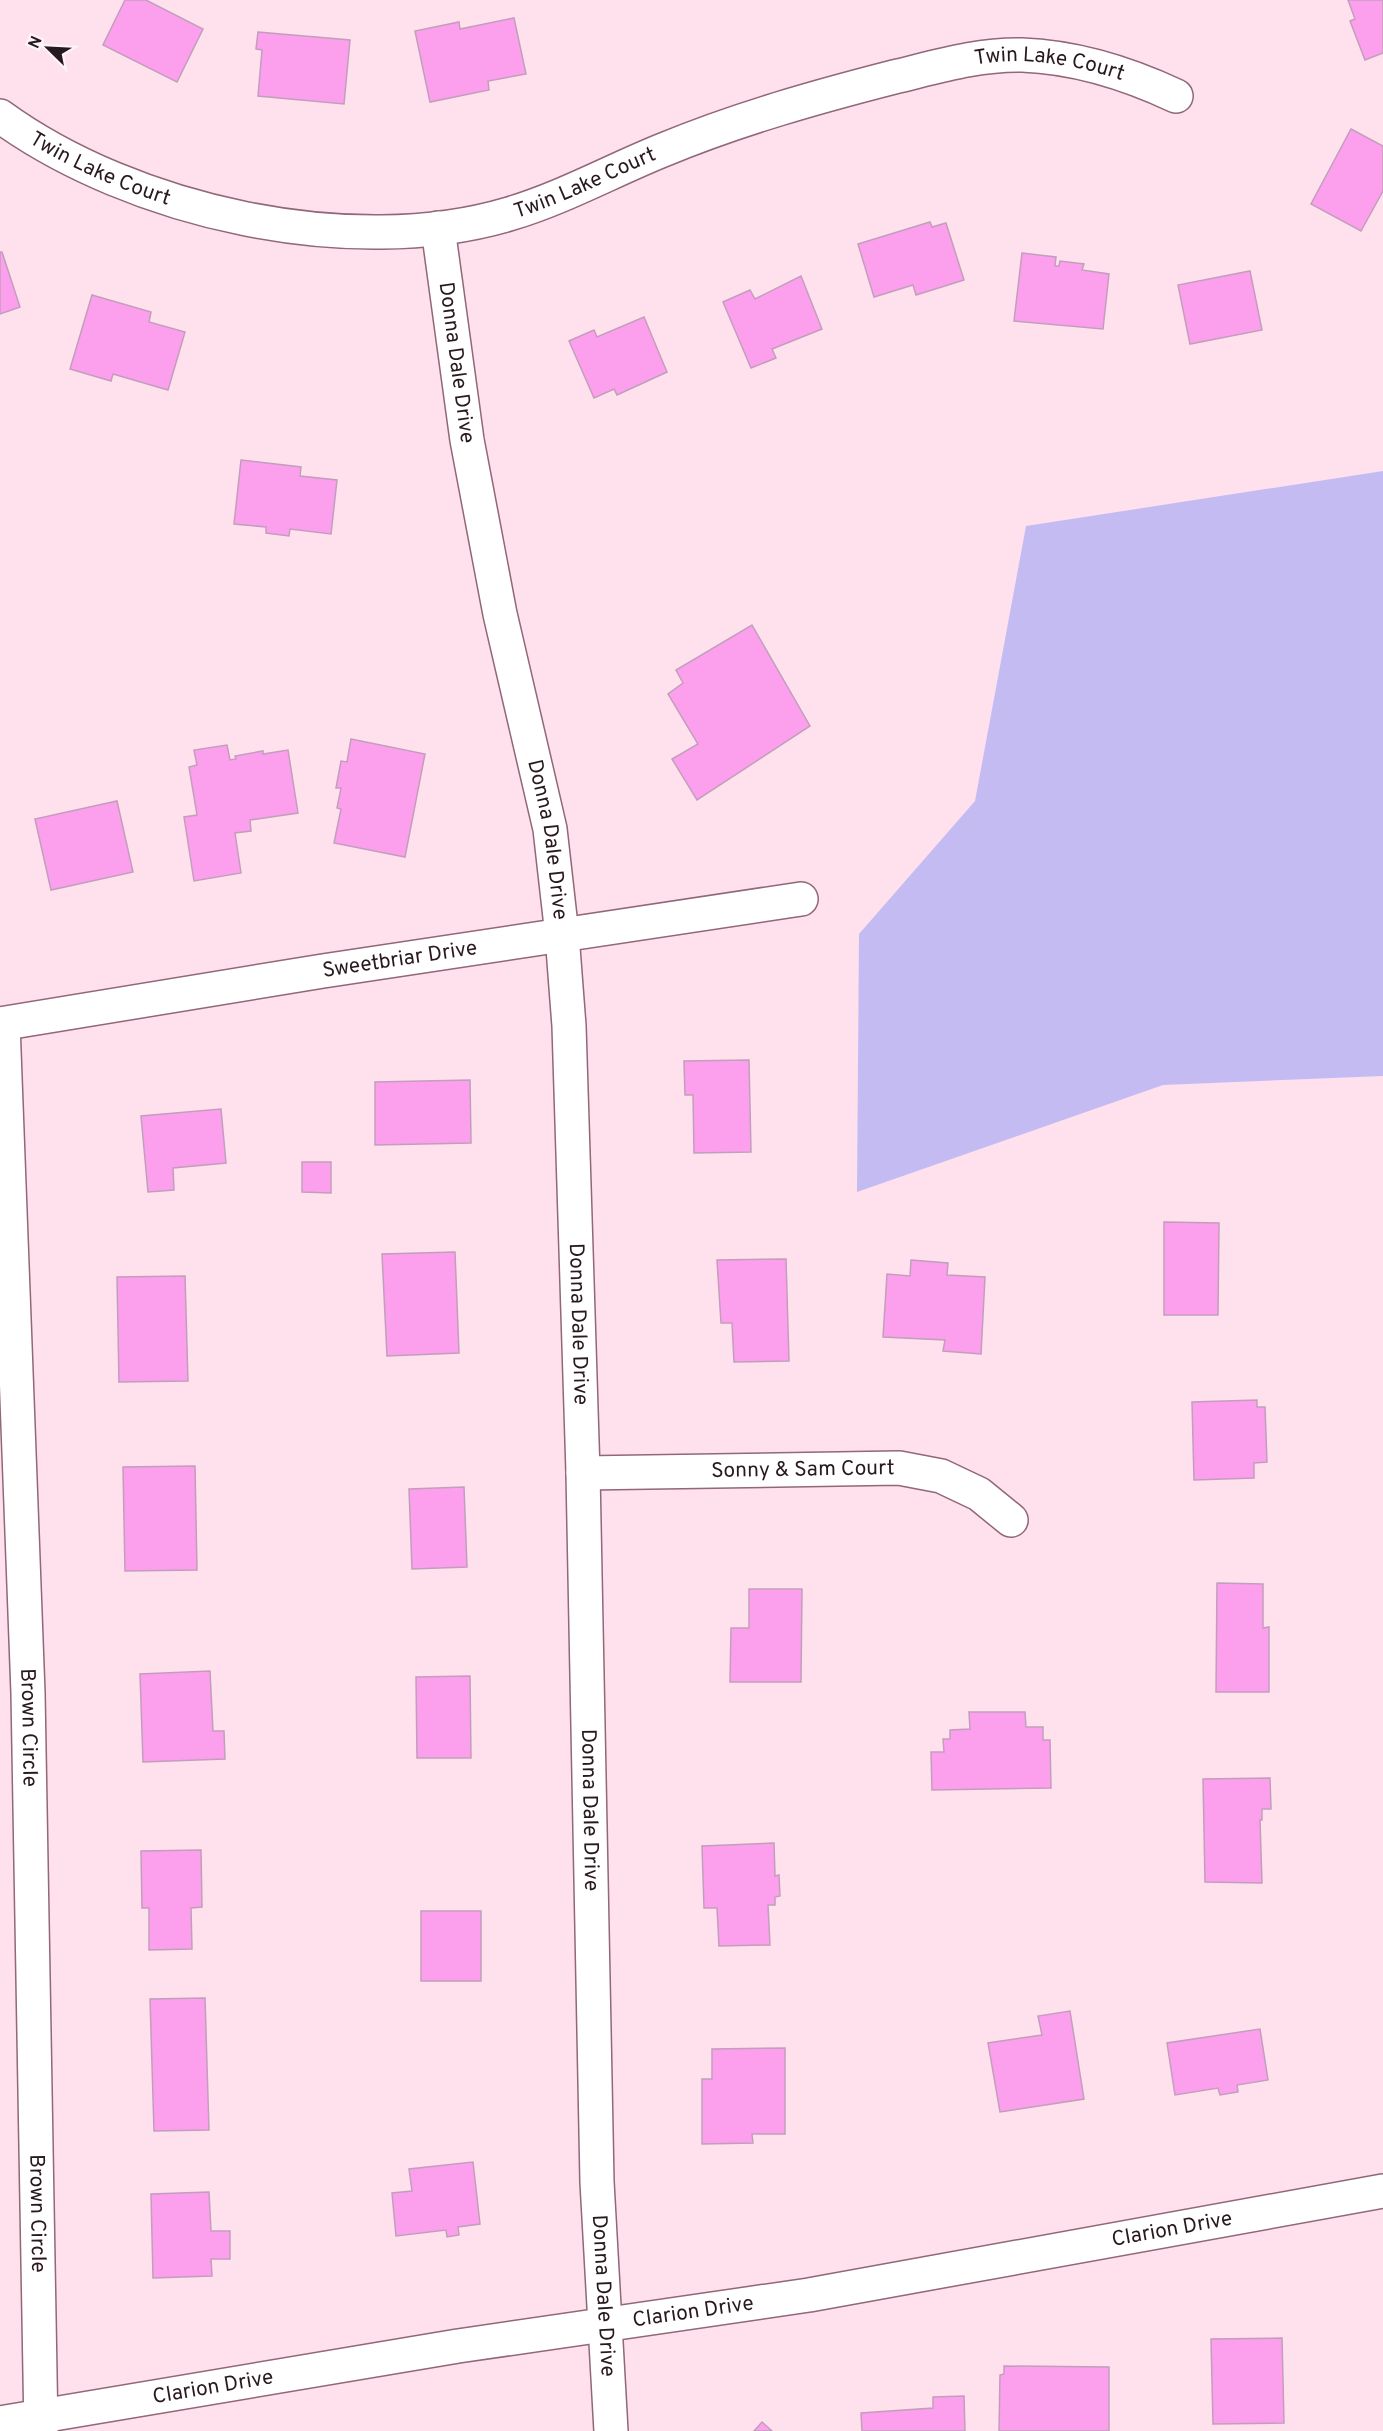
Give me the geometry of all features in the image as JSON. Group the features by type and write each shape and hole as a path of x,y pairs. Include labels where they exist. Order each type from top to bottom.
{"street":[{"name":"Twin Lake Court","path":"0,116 70,158 134,186 222,214 303,229 377,233 438,228 507,215 575,191 663,150 800,101 963,60 1021,55 1078,61 1135,77 1176,96"},
{"name":"Donna Dale Drive","path":"438,228 467,440 500,614 550,830 562,935 569,1026 583,1473 597,2182 611,2431"},
{"name":"Sweetbriar Drive","path":"1,1024 312,973 801,899"},
{"name":"Brown Circle","path":"1,1024 28,1693 41,2423"},
{"name":"Sonny & Sam Court","path":"583,1473 899,1468 941,1476 979,1494 1011,1520"},
{"name":"Clarion Drive","path":"0,2422 41,2423 458,2346 809,2295 1383,2190"}],"shaded area":[{"path":"1383,471 1383,1076 1163,1085 857,1192 859,934 975,801 1026,526"}],"building":[{"path":"125,0 146,0 203,29 177,82 103,45"},
{"path":"1348,0 1383,0 1383,53 1365,60 1350,21 1355,19"},
{"path":"514,18 526,74 488,81 489,90 430,102 415,31 459,22 460,29"},
{"path":"258,32 350,40 344,104 258,96 262,50 256,49"},
{"path":"1351,129 1383,146 1383,191 1361,231 1311,204"},
{"path":"930,222 932,227 946,223 964,280 916,295 913,285 874,297 858,244"},
{"path":"0,252 2,252 20,307 0,314"},
{"path":"1022,253 1056,257 1055,266 1059,266 1060,261 1084,264 1082,270 1109,274 1103,329 1014,321"},
{"path":"1250,271 1262,330 1190,344 1178,285"},
{"path":"801,276 822,329 772,349 776,358 751,368 723,302 750,290 755,299"},
{"path":"92,295 151,312 149,322 185,332 168,390 113,374 111,381 70,369"},
{"path":"644,317 667,372 617,395 614,389 594,398 569,341 594,330 597,337"},
{"path":"241,460 301,467 300,476 337,480 331,534 290,529 289,536 266,533 266,527 234,524"},
{"path":"752,625 810,726 697,800 672,759 698,744 668,694 683,683 676,670"},
{"path":"351,739 425,754 405,857 334,843 341,809 337,808 341,788 336,788 341,761 347,762"},
{"path":"227,745 230,760 236,759 235,756 263,751 263,754 288,750 298,813 250,820 251,831 235,833 241,873 194,881 184,817 197,815 189,767 197,765 194,750"},
{"path":"117,801 133,872 51,890 35,819"},
{"path":"749,1060 751,1152 694,1153 693,1095 685,1095 684,1061"},
{"path":"470,1080 471,1143 375,1145 375,1082"},
{"path":"221,1109 226,1163 173,1168 174,1190 148,1192 141,1116"},
{"path":"302,1162 331,1162 331,1193 302,1192"},
{"path":"1164,1222 1219,1223 1218,1315 1164,1315"},
{"path":"455,1252 459,1353 387,1356 382,1254"},
{"path":"786,1259 789,1361 734,1362 732,1323 721,1323 717,1260"},
{"path":"911,1260 948,1263 947,1275 985,1277 981,1354 943,1351 945,1340 883,1337 887,1274 910,1276"},
{"path":"185,1276 188,1381 119,1382 117,1277"},
{"path":"1257,1400 1257,1407 1265,1407 1267,1462 1254,1463 1254,1478 1194,1480 1192,1402"},
{"path":"195,1466 197,1570 125,1571 123,1467"},
{"path":"464,1487 467,1567 412,1569 409,1489"},
{"path":"1217,1583 1263,1584 1263,1628 1269,1627 1269,1692 1216,1692"},
{"path":"749,1589 802,1589 801,1682 730,1682 731,1628 749,1628"},
{"path":"210,1671 213,1731 224,1731 225,1759 143,1762 140,1674"},
{"path":"470,1676 471,1758 417,1758 416,1677"},
{"path":"969,1712 1025,1712 1026,1727 1043,1727 1043,1740 1050,1740 1051,1788 932,1790 931,1752 944,1752 943,1739 950,1739 950,1730 970,1729"},
{"path":"1270,1778 1271,1809 1262,1809 1262,1820 1260,1820 1262,1883 1205,1882 1203,1779"},
{"path":"774,1843 775,1876 779,1875 780,1896 775,1897 775,1905 768,1905 770,1945 719,1946 717,1908 704,1908 702,1846"},
{"path":"201,1850 202,1907 191,1908 192,1949 149,1950 149,1908 142,1908 141,1851"},
{"path":"421,1911 481,1911 481,1981 421,1981"},
{"path":"205,1998 209,2130 154,2131 150,1999"},
{"path":"1070,2011 1084,2099 1000,2112 988,2043 1042,2035 1038,2016"},
{"path":"1260,2029 1268,2080 1237,2085 1238,2092 1220,2095 1218,2088 1175,2095 1167,2043"},
{"path":"785,2048 785,2134 752,2134 753,2143 702,2144 702,2079 712,2079 712,2049"},
{"path":"473,2162 480,2224 458,2227 459,2235 447,2237 446,2230 396,2236 392,2193 412,2191 409,2169"},
{"path":"209,2192 211,2231 230,2231 230,2259 211,2259 212,2276 153,2278 151,2194"},
{"path":"1282,2338 1284,2423 1213,2424 1211,2339"},
{"path":"1004,2366 1109,2367 1109,2431 999,2431 1000,2375 1004,2374"},
{"path":"964,2396 965,2431 862,2431 861,2413 933,2408 933,2397"},
{"path":"762,2422 772,2431 754,2431"}]}
